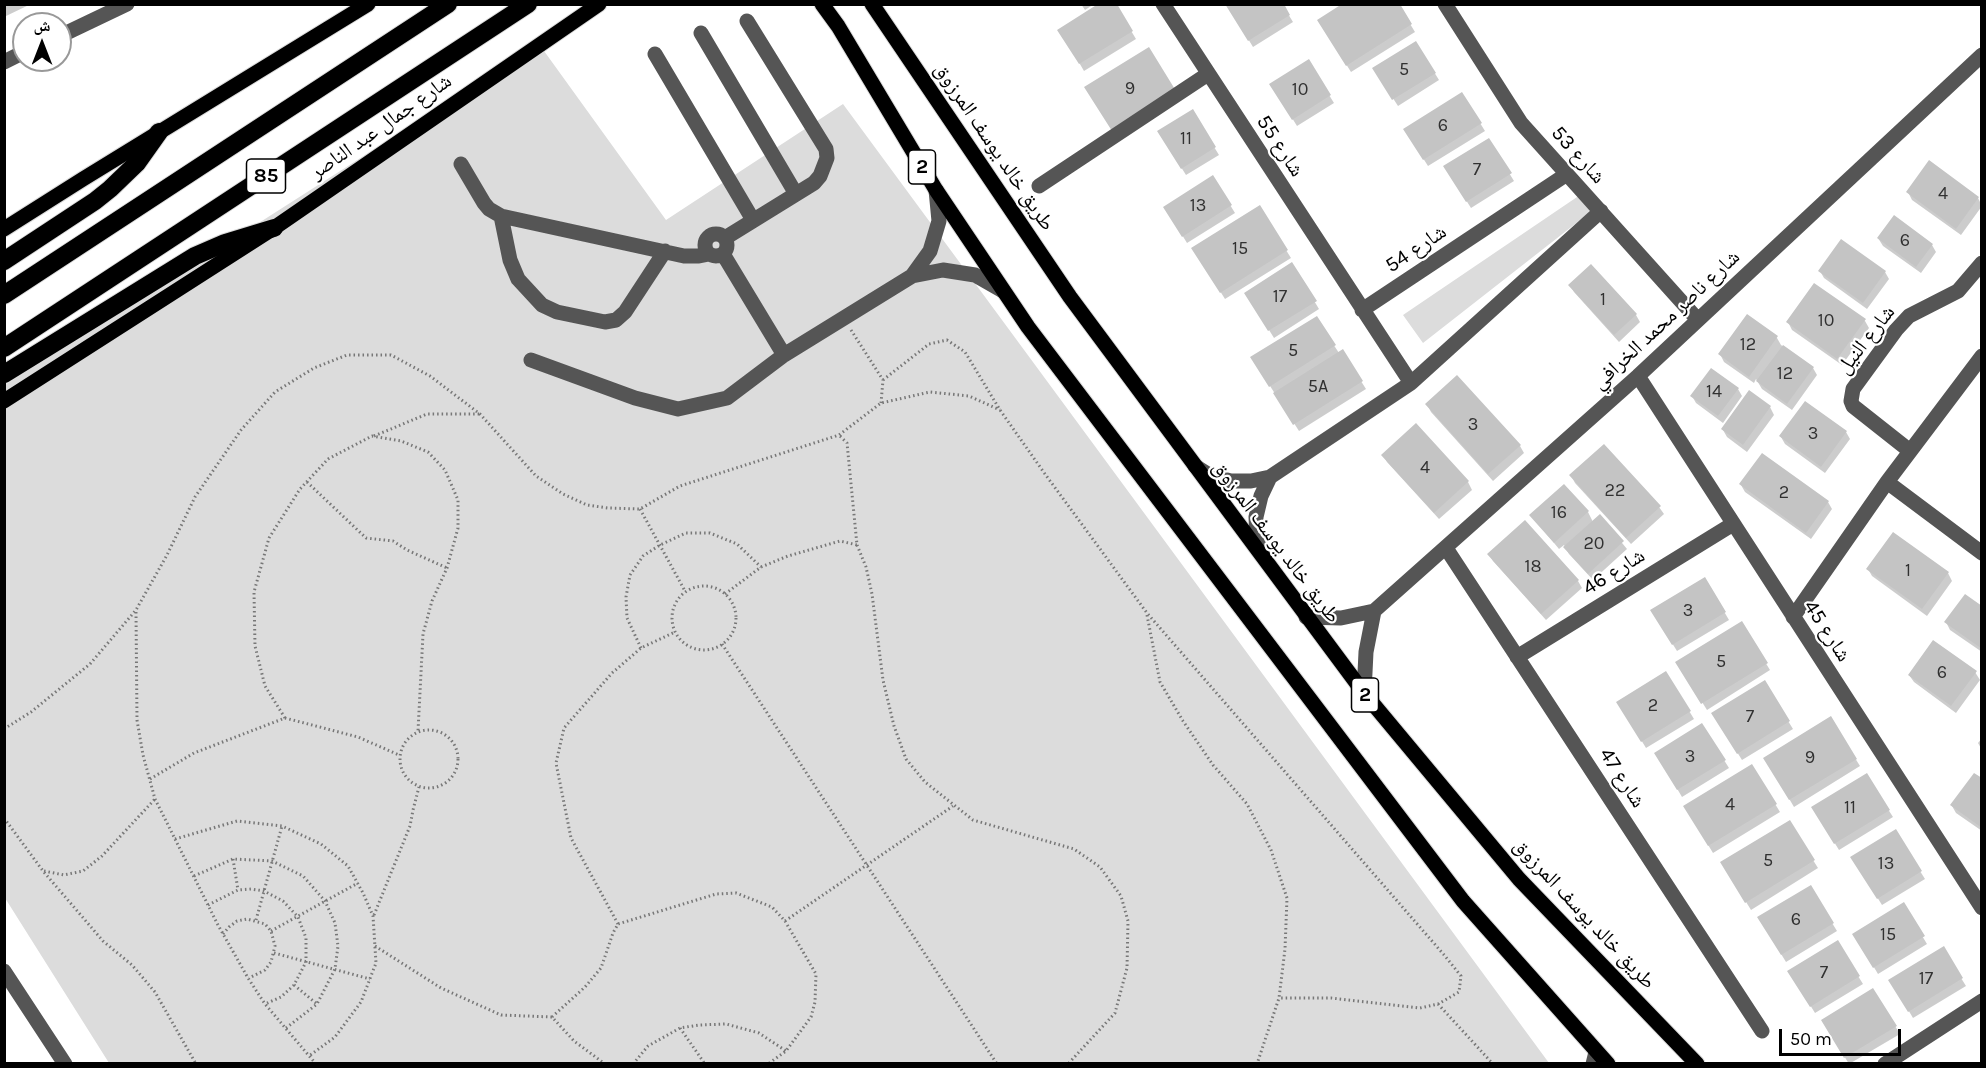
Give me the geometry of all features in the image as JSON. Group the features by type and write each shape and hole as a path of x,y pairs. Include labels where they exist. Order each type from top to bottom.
{"highway":[{"name":"85","path":"4,295 448,4"},
{"name":"شارع جمال عبد الناصر","path":"4,348 528,4"},
{"path":"4,261 110,189 136,163 159,132"},
{"path":"4,374 195,256 225,243 274,228"}],"main road":[{"path":"4,229 368,4"},
{"name":"شارع جمال عبد الناصر","path":"4,401 274,228 600,4"},
{"name":"2","path":"822,4 838,26 936,190 1042,346 1463,901 1594,1058 1608,1064"},
{"name":"طريق خالد يوسف المرزوق","path":"872,4 1070,297 1364,693 1519,879 1698,1064"}],"street":[{"path":"72,30 127,4"},
{"name":"شارع 55","path":"1162,4 1362,310"},
{"name":"شارع 53","path":"1445,4 1521,123 1698,320"},
{"path":"461,164 484,203 501,216 690,256 716,254 728,246 725,238 814,183 820,176 827,158 826,149 747,21"},
{"path":"701,33 796,194"},
{"path":"655,54 753,220"},
{"name":"شارع ناصر محمد الخرافي","path":"1306,617 1341,618 1374,611 1638,376 1982,55"},
{"path":"1039,186 1208,74"},
{"name":"شارع 54","path":"1362,310 1567,174"},
{"path":"912,276 930,251 939,221 936,190"},
{"path":"1194,466 1211,476 1231,481 1251,482 1270,477 1411,382 1601,211"},
{"path":"501,216 514,272 542,305 557,312 605,322 616,320 625,312 665,251"},
{"path":"716,254 784,355"},
{"name":"شارع النيل","path":"1910,451 1853,406 1851,401 1853,389 1909,316 1958,291 1982,263"},
{"path":"531,360 636,398 678,409 727,398 784,355 912,276 944,270 975,275 1003,291"},
{"path":"1362,310 1411,382"},
{"path":"1793,617 1887,482 1982,356"},
{"name":"شارع 45","path":"1638,376 1982,908"},
{"path":"1264,559 1257,539 1256,517 1261,496 1270,477"},
{"path":"1887,482 1982,553"},
{"name":"شارع 46","path":"1517,657 1733,524"},
{"name":"شارع 47","path":"1446,548 1762,1031"},
{"path":"1364,693 1366,652 1374,611"},
{"path":"4,971 65,1064"},
{"path":"1885,1064 1982,1001"}],"path":[{"path":"844,319 882,380 881,403"},
{"path":"882,380 929,344 947,340 965,352 1000,410 1147,613 1461,976 1459,992 1438,1004 1420,1008 1331,998 1279,998"},
{"path":"4,729 31,712 90,664 136,610 195,496 241,430 275,392 314,368 347,354 391,354 430,376 480,414 536,476 563,494 587,505 608,508 640,509 680,486 839,435 881,403 930,392 969,396 1000,410"},
{"path":"285,718 264,686 255,646 254,592 268,538 300,489 328,459 372,436 426,414 480,414"},
{"path":"839,435 847,443 858,545 872,594 883,680 894,726 906,759 925,782 973,820 1074,849 1100,867 1121,896 1128,921 1127,968 1115,1013 1068,1064"},
{"path":"372,436 401,441 428,452 445,470 458,500 458,528 447,568 432,601 423,634 418,730"},
{"path":"307,482 366,538 393,540 407,550 447,568"},
{"path":"640,509 685,591"},
{"path":"641,648 627,618 626,597 630,575 643,556 660,545 686,534 710,534 736,544 761,567"},
{"path":"725,594 761,567 788,556 840,541 858,545"},
{"path":"703,585 721,590 734,603 737,622 729,639 714,649 695,650 679,640 671,624 673,605 685,591 703,585"},
{"path":"136,610 137,720 155,799 223,934 248,978 265,1004 316,1064"},
{"path":"1147,613 1160,682 1213,765 1247,804 1271,850 1287,898 1285,949 1279,998 1257,1064"},
{"path":"375,946 441,988 501,1015 552,1017 585,987 601,968 618,924 571,838 556,763 564,728 612,673 641,648 675,632"},
{"path":"722,644 997,1064"},
{"path":"150,779 194,753 285,718 358,737 399,755"},
{"path":"435,729 449,736 458,750 458,766 450,780 436,788 419,787 404,775 399,755 405,740 418,730 435,729"},
{"path":"373,916 410,826 419,787"},
{"path":"43,871 64,875 83,871 102,856 155,799"},
{"path":"785,921 953,806"},
{"path":"4,818 43,871 103,941 132,965 155,992 196,1064"},
{"path":"175,839 237,821 282,826 321,844 348,866 373,916 376,963 361,1002 335,1037 309,1056"},
{"path":"256,920 282,826"},
{"path":"194,877 233,859 272,861 303,876 325,901 335,923 338,946 335,969 317,1004 286,1028"},
{"path":"233,859 238,890"},
{"path":"271,931 358,883"},
{"path":"208,905 238,890 264,891 283,901 298,916 306,938 306,962 294,985 281,997 265,1004"},
{"path":"618,924 716,894 736,893 772,907 785,921 816,975 815,1002 811,1017 786,1051 768,1064"},
{"path":"223,934 237,921 247,919 256,920 271,931 274,938 274,953 265,970 248,978"},
{"path":"274,953 370,979"},
{"path":"294,985 317,1004"},
{"path":"1438,1004 1493,1064"},
{"path":"552,1017 574,1041 605,1064"},
{"path":"633,1064 648,1046 680,1028 699,1025 726,1024 759,1033 786,1051"},
{"path":"680,1028 705,1064"},
{"path":"720,1064 728,1064"}],"shaded area":[{"path":"539,44 666,220 843,104 1549,1063 109,1063 5,898 5,385"},
{"path":"1580,195 1593,210 1423,343 1403,315"}],"building":[{"path":"1098,4 1117,4 1133,31 1079,64 1057,30"},
{"path":"1225,4 1284,4 1290,15 1248,41"},
{"path":"1342,4 1400,4 1412,24 1346,66 1317,20"},
{"path":"1416,41 1436,73 1392,100 1372,68"},
{"path":"1149,47 1176,91 1112,131 1084,87"},
{"path":"1309,59 1331,95 1292,120 1269,84"},
{"path":"1462,92 1482,123 1423,160 1403,129"},
{"path":"1193,109 1216,147 1181,169 1157,131"},
{"path":"1489,138 1512,173 1466,202 1443,166"},
{"path":"1929,160 1979,197 1956,229 1906,192"},
{"path":"1213,175 1232,205 1182,237 1163,207"},
{"path":"1260,205 1288,250 1220,293 1191,248"},
{"path":"1894,215 1933,244 1916,267 1877,238"},
{"path":"1841,239 1886,271 1863,303 1818,271"},
{"path":"1292,262 1317,301 1268,331 1244,293"},
{"path":"1591,264 1637,314 1614,335 1568,285"},
{"path":"1814,283 1866,319 1837,359 1786,322"},
{"path":"1747,314 1778,336 1749,377 1718,354"},
{"path":"1317,316 1336,345 1269,387 1250,357"},
{"path":"1783,345 1814,367 1787,404 1756,381"},
{"path":"1343,349 1363,381 1293,425 1273,393"},
{"path":"1711,368 1739,388 1718,416 1690,396"},
{"path":"1457,375 1521,445 1488,474 1425,404"},
{"path":"1749,390 1771,406 1743,445 1721,429"},
{"path":"1805,401 1847,431 1821,467 1779,436"},
{"path":"1416,423 1469,481 1434,513 1381,455"},
{"path":"1604,444 1661,506 1626,538 1569,475"},
{"path":"1762,453 1829,501 1806,533 1739,484"},
{"path":"1564,484 1589,511 1554,543 1529,515"},
{"path":"1600,514 1624,541 1588,574 1563,547"},
{"path":"1525,520 1579,580 1541,614 1487,554"},
{"path":"1893,532 1949,572 1922,609 1866,569"},
{"path":"1705,577 1726,612 1672,645 1650,610"},
{"path":"1965,594 1982,606 1982,649 1944,622"},
{"path":"1742,621 1768,663 1701,704 1675,662"},
{"path":"1933,640 1977,671 1951,706 1908,675"},
{"path":"1666,671 1691,711 1641,742 1616,702"},
{"path":"1765,680 1790,721 1737,754 1711,713"},
{"path":"1831,716 1857,759 1789,800 1763,758"},
{"path":"1702,723 1726,760 1677,790 1654,753"},
{"path":"1752,764 1777,804 1708,846 1683,806"},
{"path":"1867,773 1890,810 1834,844 1811,807"},
{"path":"1974,773 1982,778 1982,828 1950,805"},
{"path":"1790,820 1815,860 1745,903 1720,862"},
{"path":"1896,829 1922,871 1877,899 1850,857"},
{"path":"1811,885 1834,923 1781,955 1757,917"},
{"path":"1904,902 1925,936 1873,968 1852,934"},
{"path":"1838,940 1860,976 1810,1007 1787,971"},
{"path":"1944,946 1963,978 1908,1012 1888,980"},
{"path":"1873,988 1897,1026 1844,1058 1821,1020"}]}
